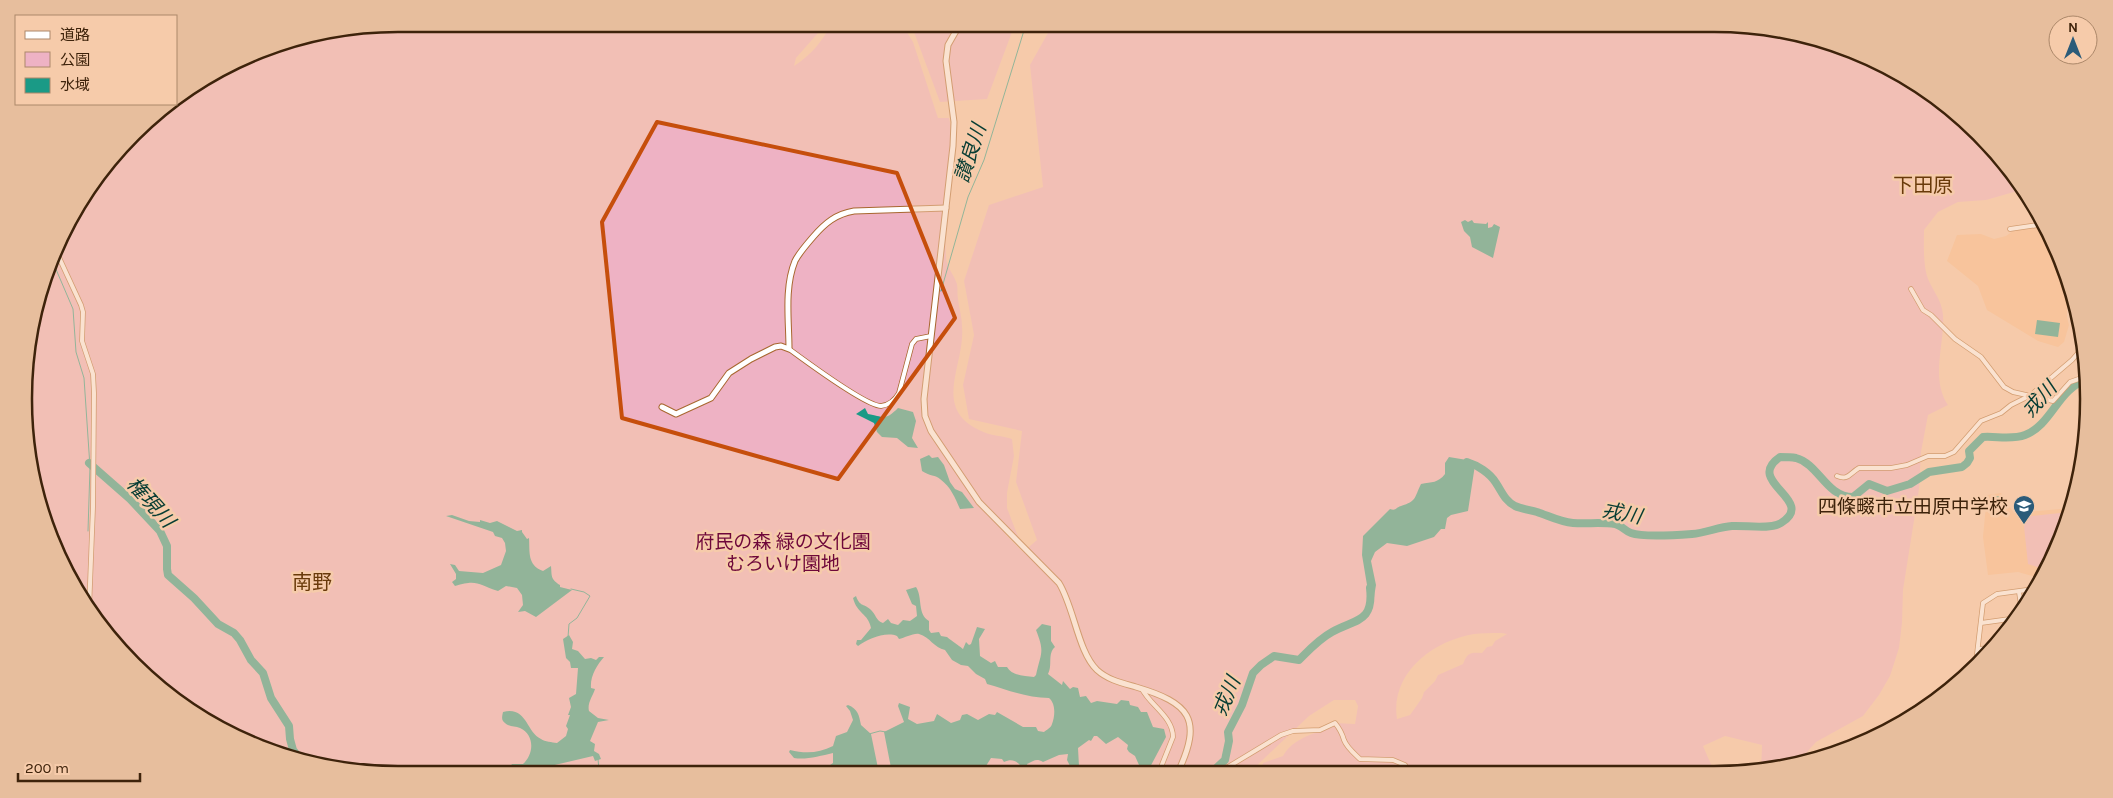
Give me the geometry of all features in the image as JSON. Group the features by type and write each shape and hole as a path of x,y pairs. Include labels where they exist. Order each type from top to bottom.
{"street":[{"path":"955,32 948,45 946,62 954,122 953,146 924,408 931,431 984,508 1059,582 1066,595 1092,664 1109,679 1171,700 1182,709 1188,720 1190,744 1181,766"},
{"path":"789,349 790,276 796,259 823,225 844,213 854,211 946,208"},
{"path":"2010,229 2036,225"},
{"path":"60,259 81,305 83,312 82,345 93,374 94,450 89,595"},
{"path":"1911,289 1923,310 1931,315 1956,339 1981,357 2004,387 2013,392 2053,401 2070,382 2080,378"},
{"path":"662,407 676,414 715,396 729,373 775,346 789,349 861,397 875,405 882,406 896,398 899,393 912,344 916,339 931,336"},
{"path":"1837,476 1847,478 1859,468 1891,468 1907,465 1928,456 1945,456 1954,452 1981,421 2001,413 2011,405 2031,395 2067,365 2077,354"},
{"path":"1978,653 1983,602 1997,594 2026,591"},
{"path":"2019,592 2020,601"},
{"path":"1981,623 2007,619"},
{"path":"1978,649 1982,649"},
{"path":"1142,689 1162,713 1173,732 1173,737 1161,766"},
{"path":"1230,766 1293,731 1320,730 1335,723 1343,732 1344,741 1360,759 1393,760 1405,766"}],"highlighted area":[{"path":"657,122 897,173 955,318 838,479 622,418 602,222"}],"shaded area":[{"path":"2037,227 2053,259 2068,304 2067,317 2069,325 2064,342 2058,347 2038,341 1987,310 1978,286 1947,261 1957,235 1981,234 1994,239 2006,236 2013,231"},
{"name":"四條畷市立田原中学校","path":"2001,493 2014,513 2064,509 2053,539 2034,577 2018,572 1988,575 1983,537 1987,495"}],"green space":[{"name":"府民の森 緑の文化園 むろいけ園地","path":"399,32 819,32 796,58 794,66 816,48 826,32 907,32 913,42 938,118 949,118 951,127 950,152 944,196 944,230 946,260 957,284 962,319 962,341 954,386 954,400 958,413 968,424 986,433 1012,439 1014,456 1007,493 1007,508 1019,539 1009,528 1005,534 1023,552 1037,540 1016,482 1022,431 969,419 963,385 974,335 964,281 989,205 1043,187 1030,65 1049,32 1714,32 1762,36 1809,45 1854,60 1876,70 1918,94 1937,108 1956,123 1990,157 2016,191 1986,200 1958,202 1938,212 1924,230 1927,276 1939,299 1943,315 1939,372 1943,395 1948,405 1928,415 1921,452 1919,489 1903,590 1899,648 1890,676 1879,695 1863,716 1816,742 1805,754 1761,762 1762,745 1725,736 1703,746 1712,766 1262,766 1263,763 1283,756 1298,741 1335,723 1355,724 1358,706 1355,700 1334,700 1309,716 1256,766 399,766 375,765 327,758 281,746 237,728 195,704 157,675 123,641 108,622 94,603 70,561 60,539 45,494 33,423 33,375 36,351 45,304 52,281 70,237 94,195 123,157 157,123 195,94 237,70 259,60 304,45 351,36","holes":["1474,634 1507,634 1495,641 1492,646 1487,647 1482,653 1470,654 1463,664 1438,675 1424,692 1410,715 1397,719 1397,703 1400,688 1407,674 1429,652 1443,644"]},
{"path":"914,32 1012,32 987,99 940,102"},
{"path":"2062,513 2053,539 2039,568 2028,564 2023,517"}],"water":[{"path":"1465,220 1468,222 1472,220 1474,223 1486,224 1488,222 1488,228 1494,224 1500,227 1493,258 1472,247 1470,237 1464,231 1461,222"},
{"path":"2037,320 2060,323 2058,337 2035,334"},
{"path":"865,408 868,414 883,417 890,415 898,408 913,412 916,421 912,438 918,448 908,447 897,438 882,437 877,432 874,423 856,414"},
{"path":"929,455 932,458 938,457 944,465 950,482 955,489 962,492 974,508 960,509 944,482 922,471 920,459"},
{"path":"1449,457 1467,460 1475,465 1468,511 1451,515 1447,518 1445,529 1441,529 1434,537 1407,546 1387,543 1375,552 1371,561 1376,585 1374,597 1369,597 1362,555 1363,536 1390,509 1395,509 1413,501 1421,484 1440,479 1445,474 1445,463"},
{"path":"2000,496 2002,512 1994,513 1992,497"},
{"path":"452,515 469,521 480,522 480,520 490,523 497,521 517,531 522,530 527,539 529,538 530,558 534,565 543,571 551,566 552,577 560,587 572,590 536,617 525,611 518,612 523,605 522,595 517,588 506,586 498,591 473,583 455,586 452,582 456,579 456,574 450,564 455,565 459,571 483,573 501,565 506,551 502,538 495,536 493,532 446,516"},
{"path":"916,587 921,610 929,621 931,633 939,632 941,636 947,637 963,649 966,642 969,645 971,644 977,627 985,629 979,639 980,656 991,663 995,661 998,667 1007,667 1019,675 1034,677 1036,675 1041,657 1041,648 1036,630 1042,624 1051,626 1051,641 1055,647 1051,653 1048,674 1062,685 1063,681 1070,689 1073,687 1078,688 1080,697 1086,696 1091,703 1097,701 1117,704 1121,700 1129,701 1130,705 1138,707 1141,712 1147,712 1153,727 1164,729 1166,737 1151,766 1139,765 1135,756 1127,749 1128,745 1118,737 1106,744 1097,736 1094,736 1091,741 1089,740 1078,748 1079,766 1070,766 1067,760 1068,754 1059,755 1043,762 1033,761 1027,764 1028,766 1020,766 1011,760 1004,762 1002,759 991,758 986,766 891,766 884,732 904,722 898,706 899,703 910,707 908,719 917,724 934,721 937,714 951,723 960,720 962,715 967,714 978,720 989,714 995,715 997,712 1023,727 1036,727 1038,731 1044,732 1050,728 1054,717 1054,707 1049,698 1025,695 987,684 985,679 968,666 961,665 952,660 945,650 919,634 899,639 893,635 882,635 871,638 858,646 856,644 857,640 861,640 871,628 870,623 857,607 853,598 856,596 860,603 870,609 881,622 883,623 888,619 891,623 898,625 903,620 910,621 917,616 916,606 912,604 906,590"},
{"path":"569,635 573,642 572,649 578,651 585,659 591,658 596,660 599,657 604,657 593,675 591,688 595,689 589,702 589,711 598,718 609,720 598,722 590,741 595,744 594,751 599,754 601,759 595,761 593,756 550,766 510,766 512,764 523,764 527,760 531,745 525,731 504,722 502,718 503,712 511,711 522,716 536,736 544,741 557,743 566,736 568,729 566,726 571,707 569,698 576,694 578,668 571,668 570,662 566,658 563,639"},
{"path":"848,705 856,710 861,725 871,734 878,766 828,766 833,763 833,753 808,758 794,758 789,752 790,750 812,752 823,750 833,746 836,736 847,732 853,720 846,706"}],"waterway":[{"name":"讃良川","path":"941,291 968,197 984,160 1024,32"},
{"name":"権現川","path":"56,270 73,309 76,352 84,378 90,467 88,531"},
{"name":"戎川","path":"1467,462 1487,473 1506,499 1515,506 1568,522 1615,524 1631,533 1651,535 1697,533 1732,526 1771,526 1781,523 1790,515 1791,506 1770,475 1771,466 1780,457 1790,457 1804,461 1829,486 1844,496 1853,497 1869,484 1887,491 1910,484 1929,472 1962,467 1970,458 1969,451 1983,437 2015,437 2025,435 2034,430 2062,398 2080,383"},
{"name":"権現川","path":"89,463 130,499 160,531 167,546 168,575 194,598 218,624 234,633 240,640 251,660 263,673 271,698 289,726 293,750"},
{"name":"戎川","path":"1218,766 1225,760 1229,741 1228,732 1242,705 1253,673 1274,656 1299,660 1327,635 1361,618 1369,608 1370,588"},
{"path":"568,637 569,624 577,618 590,596 584,592 571,589"},
{"path":"869,734 880,731 886,732"},
{"path":"598,759 599,766"}],"place":[{"name":"四條畷市立田原中学校","path":"2024,525"}],"district":[{"name":"下田原","path":"1923,185"},
{"name":"南野","path":"312,582"}]}
